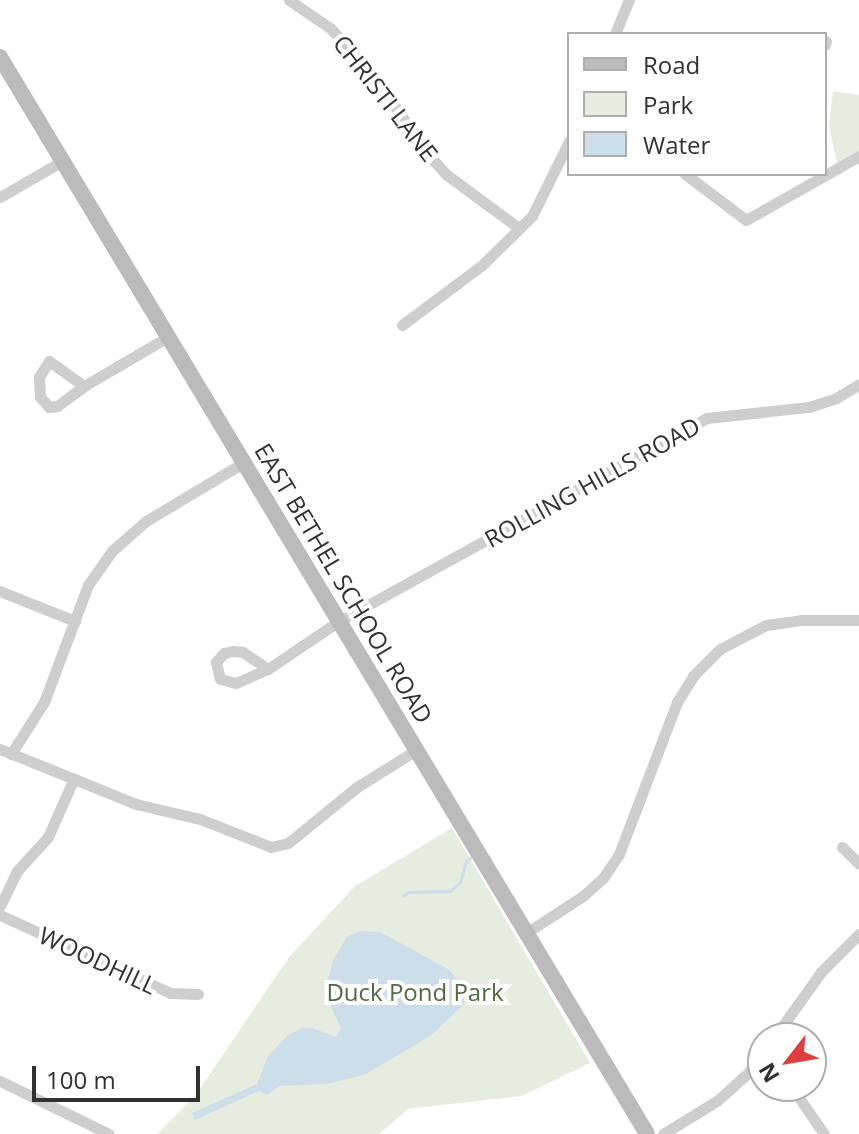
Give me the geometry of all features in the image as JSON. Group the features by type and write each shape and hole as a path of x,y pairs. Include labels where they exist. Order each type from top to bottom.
{"street":[{"name":"CHRISTI LANE","path":"289,0 330,28 373,74 426,152 447,175 519,228"},
{"path":"616,32 629,0"},
{"name":"EAST BETHEL SCHOOL ROAD","path":"0,57 647,1134"},
{"path":"402,325 481,266 532,216 567,145"},
{"path":"827,173 859,156"},
{"path":"0,197 62,161"},
{"path":"688,176 746,220 823,176"},
{"path":"84,386 52,361 44,366 39,377 40,397 49,407 57,406 84,386 168,337"},
{"name":"ROLLING HILLS ROAD","path":"268,669 339,621 707,418 809,407 836,398 859,384"},
{"path":"243,463 130,533 112,551 88,585 44,702 6,752 136,804 200,819 271,847 288,843 357,787 416,750"},
{"path":"0,591 75,621"},
{"path":"526,933 583,896 603,878 619,854 677,702 693,676 720,649 766,625 801,620 859,620"},
{"path":"0,906 17,871 48,837 74,778"},
{"path":"842,847 859,864"},
{"name":"WOODHILL","path":"0,915 170,993 198,994"},
{"path":"785,1022 821,972 859,934"},
{"path":"663,1134 718,1100 747,1074"},
{"path":"0,1081 109,1134"},
{"path":"802,1102 824,1134"}],"green space":[{"path":"833,91 859,95 859,156 838,169 829,126"},
{"name":"Duck Pond Park","path":"452,828 590,1063 522,1096 408,1109 379,1134 157,1134 195,1096 289,957 355,886"}],"water":[{"path":"360,931 380,932 448,969 464,986 464,1004 432,1035 366,1074 328,1084 279,1086 267,1095 259,1091 195,1120 192,1113 257,1084 268,1056 287,1036 302,1028 312,1028 336,1037 341,1028 326,997 327,983 333,960 347,937"}],"waterway":[{"path":"403,896 409,892 450,891 460,882 466,861 473,856"}]}
